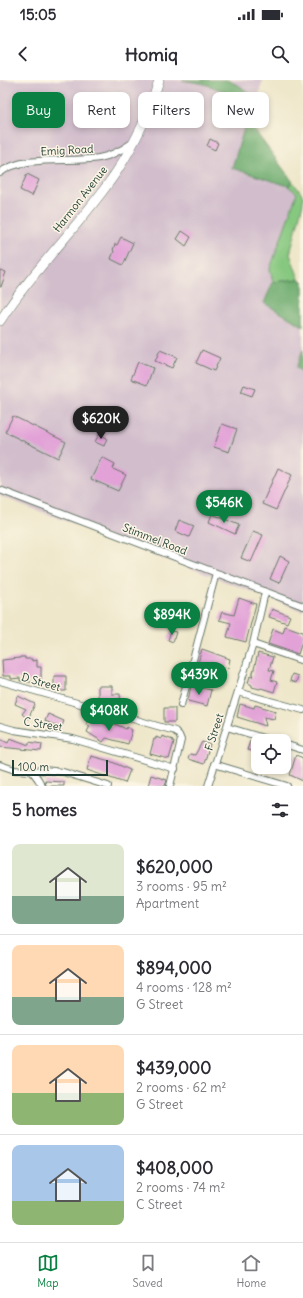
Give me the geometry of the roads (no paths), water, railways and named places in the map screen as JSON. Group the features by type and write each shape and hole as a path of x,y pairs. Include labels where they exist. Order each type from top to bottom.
{"main road":[{"name":"Harmon Avenue","path":"0,322 33,274 98,198 118,171 147,114 159,80"}],"street":[{"name":"Emig Road","path":"0,173 6,169 38,161 98,158 118,152 134,142"},
{"name":"Stimmel Road","path":"0,490 303,606"},
{"path":"181,705 216,573"},
{"name":"F Street","path":"208,786 253,644 266,592"},
{"path":"253,644 303,660"},
{"name":"D Street","path":"0,680 175,732 179,735 181,740 181,746 175,769"},
{"path":"238,692 303,710"},
{"name":"C Street","path":"0,726 14,730 73,739 175,769"},
{"path":"227,727 251,734"},
{"path":"291,746 303,750"},
{"path":"214,764 286,786"},
{"path":"0,765 15,770 44,770 62,772 108,786"},
{"path":"170,786 175,769"},
{"path":"32,771 42,786"}]}
